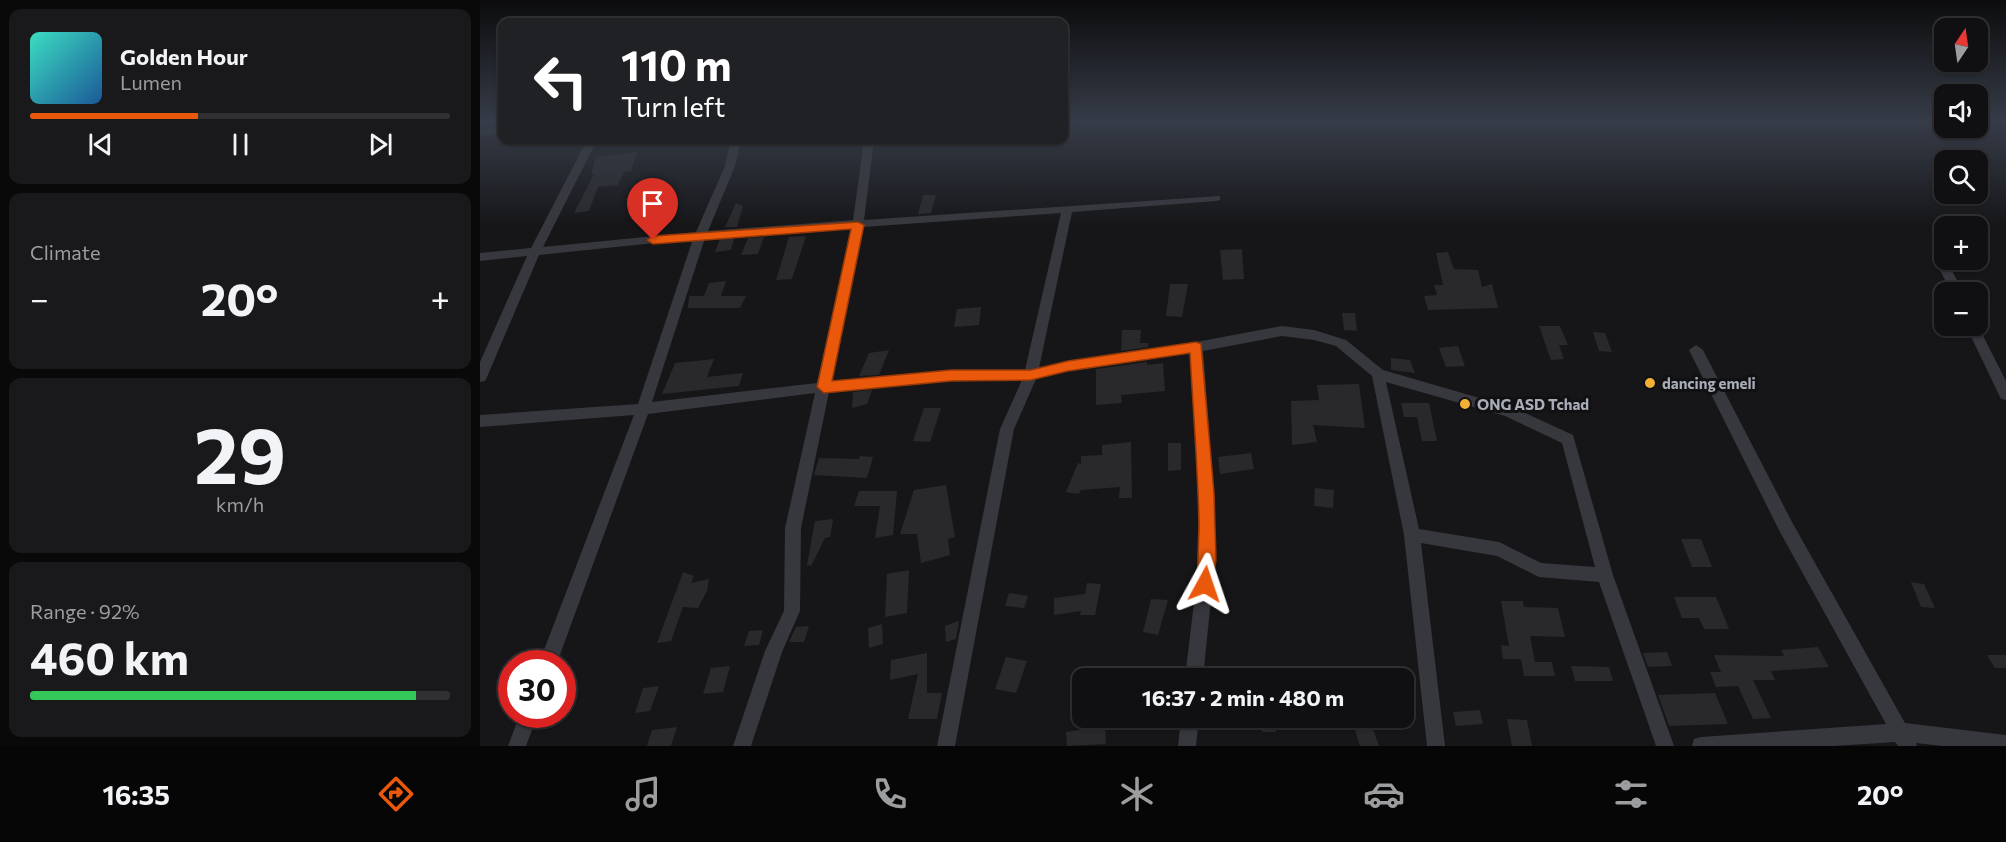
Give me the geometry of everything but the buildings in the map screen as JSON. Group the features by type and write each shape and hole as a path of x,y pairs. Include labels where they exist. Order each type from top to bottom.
{"street":[{"path":"480,377 536,251 584,157"},
{"path":"554,650 643,409 700,235 731,157"},
{"path":"742,746 774,651 792,611 793,528 858,225 866,157"},
{"path":"480,257 700,235 1216,198"},
{"path":"946,746 1008,429 1031,375 1067,210"},
{"path":"480,421 643,409 824,387 951,376 1031,375 1068,366 1196,347 1282,331 1314,335 1341,343 1378,374 1509,412 1568,439 1605,575 1665,746"},
{"path":"1977,336 2006,395"},
{"path":"1195,668 1208,560 1196,347"},
{"path":"1696,350 1786,527 1904,739"},
{"path":"1378,374 1412,535 1436,746"},
{"path":"1412,535 1499,549 1539,570 1605,575"},
{"path":"516,746 523,728"},
{"path":"1187,746 1189,728"},
{"path":"1701,746 1904,739 2006,744"}],"place":[{"name":"dancing emeli","path":"1650,383"},
{"name":"ONG ASD Tchad","path":"1465,404"}],"route":[{"path":"653,240 858,225 824,387 951,376 1031,375 1068,366 1196,347 1206,493 1208,560 1205,584"}]}
